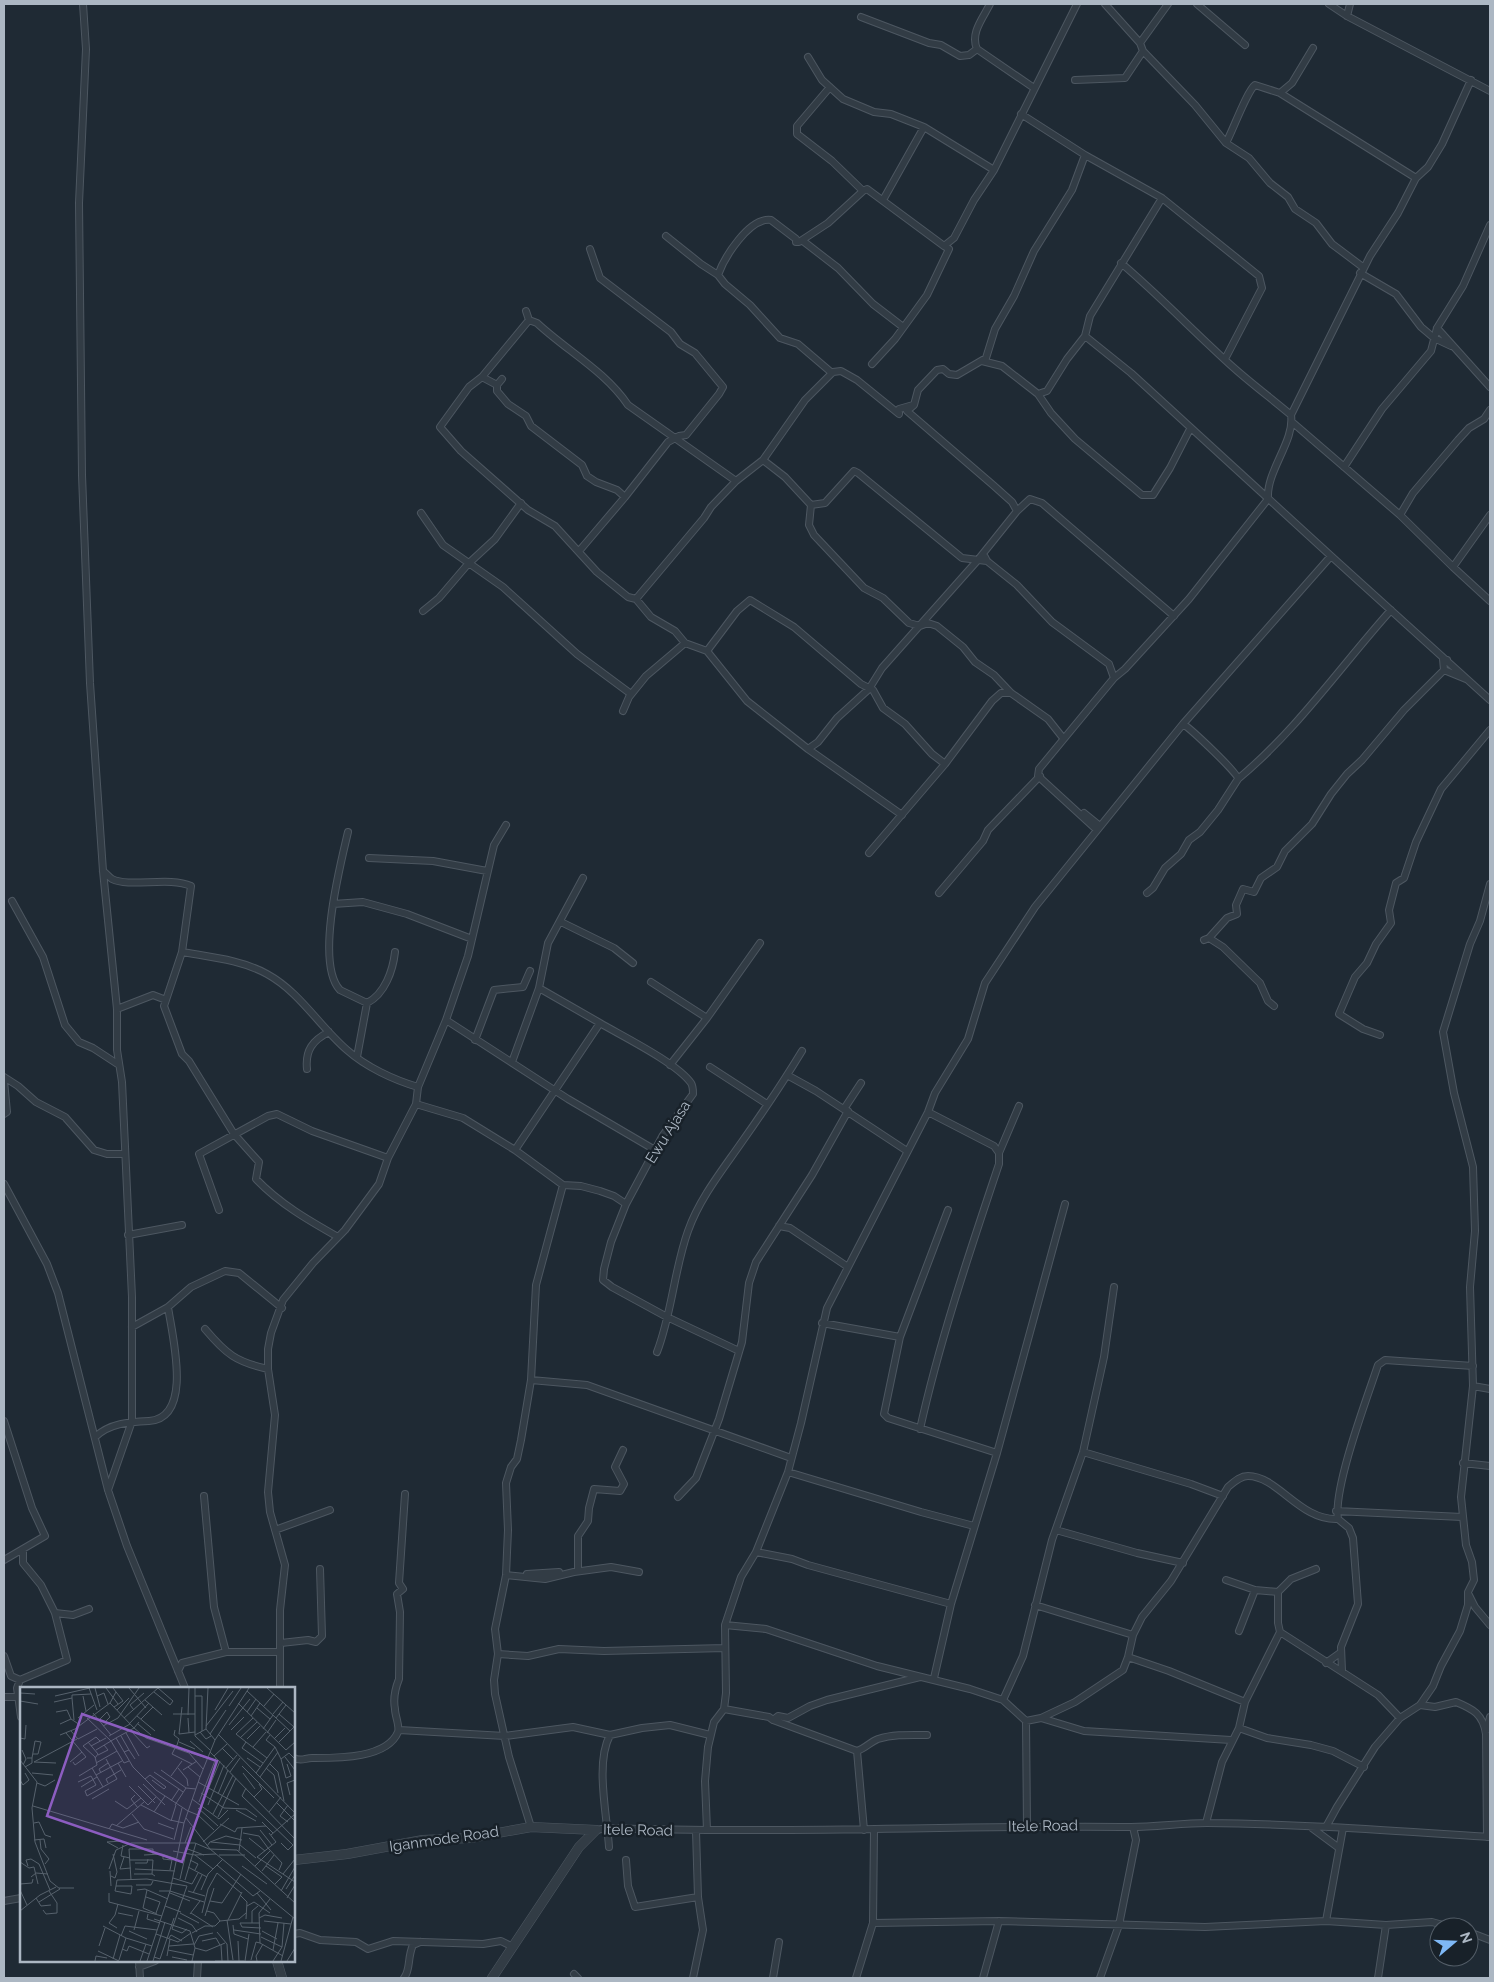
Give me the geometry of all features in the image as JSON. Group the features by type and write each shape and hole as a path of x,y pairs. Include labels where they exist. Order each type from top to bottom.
{"street":[{"path":"83,4 86,49 79,203 82,475 90,683 103,871 117,1009 119,1065 122,1082 132,1327 132,1421 108,1490"},
{"path":"990,4 974,34 977,49 1034,88"},
{"path":"944,246 954,238 974,200 994,170 1077,4"},
{"path":"1105,4 1140,43 1143,51 1190,99 1226,143 1249,158 1270,183 1288,198 1295,209 1316,224 1332,244 1362,271 1396,294 1416,321 1434,338 1451,346"},
{"path":"1140,43 1168,4"},
{"path":"1197,4 1245,45"},
{"path":"1329,4 1347,16 1490,91"},
{"path":"1347,16 1350,4"},
{"path":"861,17 929,43 941,45 960,56 968,55 977,49"},
{"path":"1280,93 1292,83 1313,48"},
{"path":"1075,80 1125,78 1143,51"},
{"path":"808,57 822,80 843,99 874,112 891,114 924,127 994,170"},
{"path":"1099,828 1039,775 1038,769 1114,678 1125,669 1174,616 1268,499 1268,486 1291,418 1334,326 1355,289 1362,271 1416,178 1428,167 1442,144 1471,80"},
{"path":"1226,143 1242,112 1249,89 1255,85 1280,93 1416,178"},
{"path":"830,87 797,126 796,132 844,170 863,190"},
{"path":"1021,114 1085,154 1162,198 1250,268 1262,282 1262,288 1225,359"},
{"path":"883,200 924,127"},
{"path":"1016,511 1012,502 993,484 907,411 914,405 918,390 937,370 943,369 957,375 986,358 996,329 1014,296 1034,251 1072,190 1085,154"},
{"path":"718,275 723,261 733,248 753,226 763,220 767,219 774,222 796,239 796,242 803,240 828,223 863,190 867,189 934,241 949,249 927,295 895,339 872,364"},
{"path":"1038,394 1047,391 1067,359 1085,336 1090,316 1162,198"},
{"path":"1344,467 1382,409 1431,351 1436,328 1463,286 1487,237 1490,225"},
{"path":"666,236 718,275 724,284 750,305 780,338 798,344 832,373"},
{"path":"803,240 838,268 873,304 903,327"},
{"path":"590,249 600,278 671,332 680,344 695,353 723,387 686,435 676,438 664,446 578,553 597,572 628,597 636,599 651,617 675,631 685,642 707,650 747,701 808,749 902,815"},
{"path":"1121,263 1154,290 1166,304 1225,359 1400,515 1453,568 1490,601"},
{"path":"526,311 529,320"},
{"path":"529,320 537,323 588,363 616,389 628,405 736,481"},
{"path":"529,320 482,377 469,387 440,427 461,451 532,513 555,526 580,550"},
{"path":"1436,328 1490,387"},
{"path":"1085,336 1131,373 1190,429 1448,660 1490,700"},
{"path":"982,361 1002,366 1031,391 1038,394 1051,413 1076,439 1142,495 1153,495 1170,468 1190,429"},
{"path":"636,599 704,518 711,507 736,481 763,460 805,400 832,373 841,371 857,380 899,414 899,409 914,405"},
{"path":"482,377 497,385"},
{"path":"502,379 497,385 497,391 508,404 520,411 531,426 582,465 587,476 596,482 617,490 625,496"},
{"path":"1400,515 1413,493 1436,468 1438,462 1468,428 1484,418 1490,410"},
{"path":"763,460 785,477 812,505"},
{"path":"812,505 825,503 854,471 866,478 962,558 987,561"},
{"path":"808,749 818,742 837,718 870,688 882,668 977,561 1016,511 1030,499 1042,503 1174,616"},
{"path":"423,612 439,598 468,564 495,539 521,503"},
{"path":"812,505 809,525 814,536 864,588 883,598 908,623 920,626 928,623 937,626 963,647 974,662 989,671 1011,693 1048,719 1063,738"},
{"path":"420,513 443,545 468,564 503,586 577,654 631,694"},
{"path":"1453,568 1490,515"},
{"path":"983,551 987,561 1017,585 1052,622 1109,664 1114,678"},
{"path":"707,1830 705,1781 710,1735 714,1722 724,1709 726,1693 725,1625 741,1577 756,1552 788,1472 801,1423 826,1308 866,1236 928,1112 935,1093 968,1039 985,983 1035,907 1183,724 1331,556"},
{"path":"707,650 737,611 750,600 794,627 870,688 883,708 904,724 932,754 945,764"},
{"path":"1147,893 1166,868 1181,854 1189,840 1200,832 1218,810 1238,779 1267,755 1289,731 1390,610"},
{"path":"623,711 631,694 646,676 685,642"},
{"path":"1444,670 1443,659 1448,660"},
{"path":"1444,670 1469,680"},
{"path":"1274,1006 1268,1001 1260,984 1251,977 1229,952 1211,939 1227,918 1237,914 1236,905 1243,889 1254,892 1261,878 1277,867 1285,851 1312,824 1331,794 1347,774 1362,760 1404,710 1444,670"},
{"path":"869,853 945,764 995,698 1001,693 1011,693"},
{"path":"1183,724 1236,773 1238,779"},
{"path":"1380,1035 1363,1030 1339,1014 1355,977 1367,963 1376,944 1391,924 1389,910 1396,883 1404,878 1416,842 1441,789 1490,730"},
{"path":"939,893 983,841 988,830 1039,775"},
{"path":"280,1687 280,1610 285,1565 275,1530 268,1492 275,1415 268,1370 268,1349 271,1334 282,1308 283,1300 368,1200 384,1174 388,1158 416,1104 418,1087 446,1020 472,939 494,845 506,825"},
{"path":"348,832 333,904 330,952 335,982 343,991 367,1002"},
{"path":"368,858 432,861 487,871"},
{"path":"103,871 112,879 149,880 191,886 182,952 164,1006 182,1054 189,1062 234,1134 260,1162 256,1179 272,1196 305,1218 338,1236"},
{"path":"512,1062 539,988 548,943 583,878"},
{"path":"1326,1827 1375,1747 1400,1718 1420,1705 1436,1682 1441,1666 1460,1631 1466,1611 1468,1592 1474,1580 1462,1517 1463,1463 1473,1386 1470,1303 1475,1231 1474,1167 1454,1093 1443,1032 1490,884"},
{"path":"12,900 43,957 65,1025 79,1042 93,1048 119,1065"},
{"path":"333,904 363,902 407,914 472,939"},
{"path":"561,922 614,948 633,962"},
{"path":"670,1065 707,1018 760,943"},
{"path":"182,952 248,965 268,974 296,996 357,1057 394,1078 418,1087"},
{"path":"357,1057 367,1002 375,997 388,978 393,969 395,952"},
{"path":"475,1040 494,990 523,987 530,971"},
{"path":"650,982 707,1018"},
{"name":"Ewu Ajasa","path":"539,988 670,1065 691,1083 693,1094 663,1135 626,1204 611,1242 604,1269 603,1280 612,1288 666,1317"},
{"path":"117,1009 153,995 166,1000"},
{"path":"446,1020 555,1090 655,1150"},
{"path":"515,1150 600,1023"},
{"path":"307,1069 306,1061 310,1046 330,1032"},
{"path":"657,1352 664,1332 688,1230 715,1180 802,1051"},
{"path":"710,1067 767,1104"},
{"path":"787,1075 846,1110 907,1151"},
{"path":"4,1079 18,1086 36,1102 65,1117 94,1150 107,1154 124,1154"},
{"path":"4,1079 7,1112 4,1114"},
{"path":"678,1497 696,1478 713,1430 719,1419 739,1351 751,1276 756,1262 812,1175 861,1083"},
{"path":"6,1093 18,1086"},
{"path":"416,1104 459,1115 515,1150 563,1185 600,1190 626,1204"},
{"path":"920,1429 932,1376 960,1281 999,1164 999,1153 1019,1106"},
{"path":"928,1112 986,1141 999,1153"},
{"path":"219,1210 199,1154 234,1134 277,1114 312,1131 388,1158"},
{"path":"4,1184 47,1264 58,1293 108,1490 127,1546 184,1687"},
{"path":"531,1827 509,1757 495,1694 494,1680 498,1654 495,1629 506,1574 508,1530 506,1483 511,1467 517,1459 531,1380 536,1285 563,1185"},
{"path":"4,1188 10,1197 4,1199"},
{"path":"934,1678 951,1604 997,1453 1065,1204"},
{"path":"948,1210 900,1337 884,1414 888,1418 997,1453"},
{"path":"785,1217 790,1228"},
{"path":"128,1235 182,1225"},
{"path":"779,1226 790,1228 848,1267"},
{"path":"132,1327 168,1307 191,1287 229,1271 244,1277 282,1308"},
{"path":"1003,1700 1023,1656 1056,1530 1084,1452 1104,1356 1114,1287"},
{"path":"95,1437 104,1428 132,1421 148,1421 164,1415 171,1408 176,1397 176,1368 168,1307"},
{"path":"666,1317 739,1351"},
{"path":"822,1323 900,1337"},
{"path":"205,1329 227,1354 246,1364 268,1370"},
{"path":"1342,1671 1340,1653 1358,1604 1353,1538 1349,1528 1338,1519 1336,1511 1347,1464 1378,1365 1381,1361 1473,1366"},
{"path":"531,1380 588,1385 791,1458"},
{"path":"1473,1386 1490,1389"},
{"path":"132,1412 143,1420"},
{"path":"4,1421 32,1508 44,1536 4,1560"},
{"path":"578,1572 578,1536 588,1522 589,1508 594,1489 620,1490 624,1484 614,1467 623,1450"},
{"path":"1084,1452 1191,1484 1223,1496"},
{"path":"1463,1463 1490,1466"},
{"path":"788,1472 920,1512 974,1526"},
{"path":"1026,1721 1041,1718 1074,1702 1123,1670 1133,1635 1142,1617 1183,1562 1228,1486 1238,1479 1249,1476 1262,1480 1324,1519 1338,1519"},
{"path":"295,1758 300,1761 311,1758 367,1754 385,1746 394,1739 399,1730 394,1702 395,1688 399,1679 400,1612 397,1594 403,1589 399,1582 405,1494"},
{"path":"204,1496 214,1607 226,1652"},
{"path":"275,1530 330,1510"},
{"path":"1336,1511 1462,1517"},
{"path":"1056,1530 1137,1553 1183,1562"},
{"path":"20,1710 17,1688 20,1680 67,1660 54,1613 41,1586 23,1564 23,1549"},
{"path":"756,1552 792,1559 951,1604"},
{"path":"506,1574 545,1579 611,1567 639,1572"},
{"path":"1206,1823 1222,1762 1231,1740 1239,1728 1245,1702 1280,1632 1278,1623 1278,1592 1291,1579 1316,1569"},
{"path":"281,1643 308,1640 316,1642 322,1636 320,1570"},
{"path":"1226,1580 1255,1590 1278,1592"},
{"path":"1239,1631 1255,1590"},
{"path":"1468,1592 1474,1607 1490,1626"},
{"path":"1035,1605 1133,1635"},
{"path":"54,1613 74,1615 89,1609"},
{"path":"725,1625 766,1629 866,1663 934,1678 1003,1700 1026,1721 1026,1826"},
{"path":"1280,1632 1378,1695 1400,1718"},
{"path":"498,1654 528,1656 559,1650 604,1651 725,1648"},
{"path":"178,1671 182,1664 226,1652 279,1652"},
{"path":"1326,1663 1340,1653"},
{"path":"4,1656 11,1676 20,1680"},
{"path":"1128,1657 1169,1671 1245,1702"},
{"path":"774,1720 778,1716 788,1718 827,1700 923,1677"},
{"path":"4,1697 18,1697"},
{"path":"1420,1705 1435,1706 1456,1702 1463,1704 1479,1713 1488,1734"},
{"path":"724,1709 769,1717 857,1751 888,1737 927,1735"},
{"path":"1489,1837 1488,1734 1490,1717"},
{"path":"1041,1718 1084,1731 1231,1740"},
{"path":"399,1730 505,1736 565,1726 610,1735 642,1728 670,1725 710,1735"},
{"path":"1239,1728 1268,1738 1326,1749 1364,1767"},
{"path":"609,1847 603,1767 606,1744 610,1735"},
{"path":"857,1751 864,1830"},
{"name":"Itele Road","path":"596,1830 608,1828 696,1831 874,1830 1026,1826 1132,1827 1206,1823 1326,1827 1489,1837"},
{"path":"1100,1978 1119,1925 1136,1840 1141,1826"},
{"name":"Iganmode Road","path":"295,1860 346,1854 423,1840 470,1838 531,1827 596,1830"},
{"path":"1132,1827 1136,1840"},
{"path":"1311,1828 1339,1848"},
{"path":"1326,1922 1343,1828"},
{"path":"579,1847 580,1830"},
{"path":"492,1978 579,1847 596,1830"},
{"path":"856,1978 873,1923 874,1830"},
{"path":"693,1978 703,1930 698,1897 696,1831"},
{"path":"626,1860 628,1886 635,1907 698,1897"},
{"path":"4,1901 20,1898"},
{"path":"873,1923 998,1920 1205,1927 1326,1922 1386,1925 1429,1922"},
{"path":"983,1978 998,1920"},
{"path":"1378,1978 1386,1925"},
{"path":"295,1934 300,1932 320,1940 356,1942 368,1949 393,1940 483,1944 501,1941 514,1947"},
{"path":"404,1978 408,1972 408,1956 413,1945 422,1942"},
{"path":"773,1978 779,1942"},
{"path":"197,1978 198,1962"},
{"path":"277,1962 282,1978"},
{"path":"139,1964 140,1978"}]}
